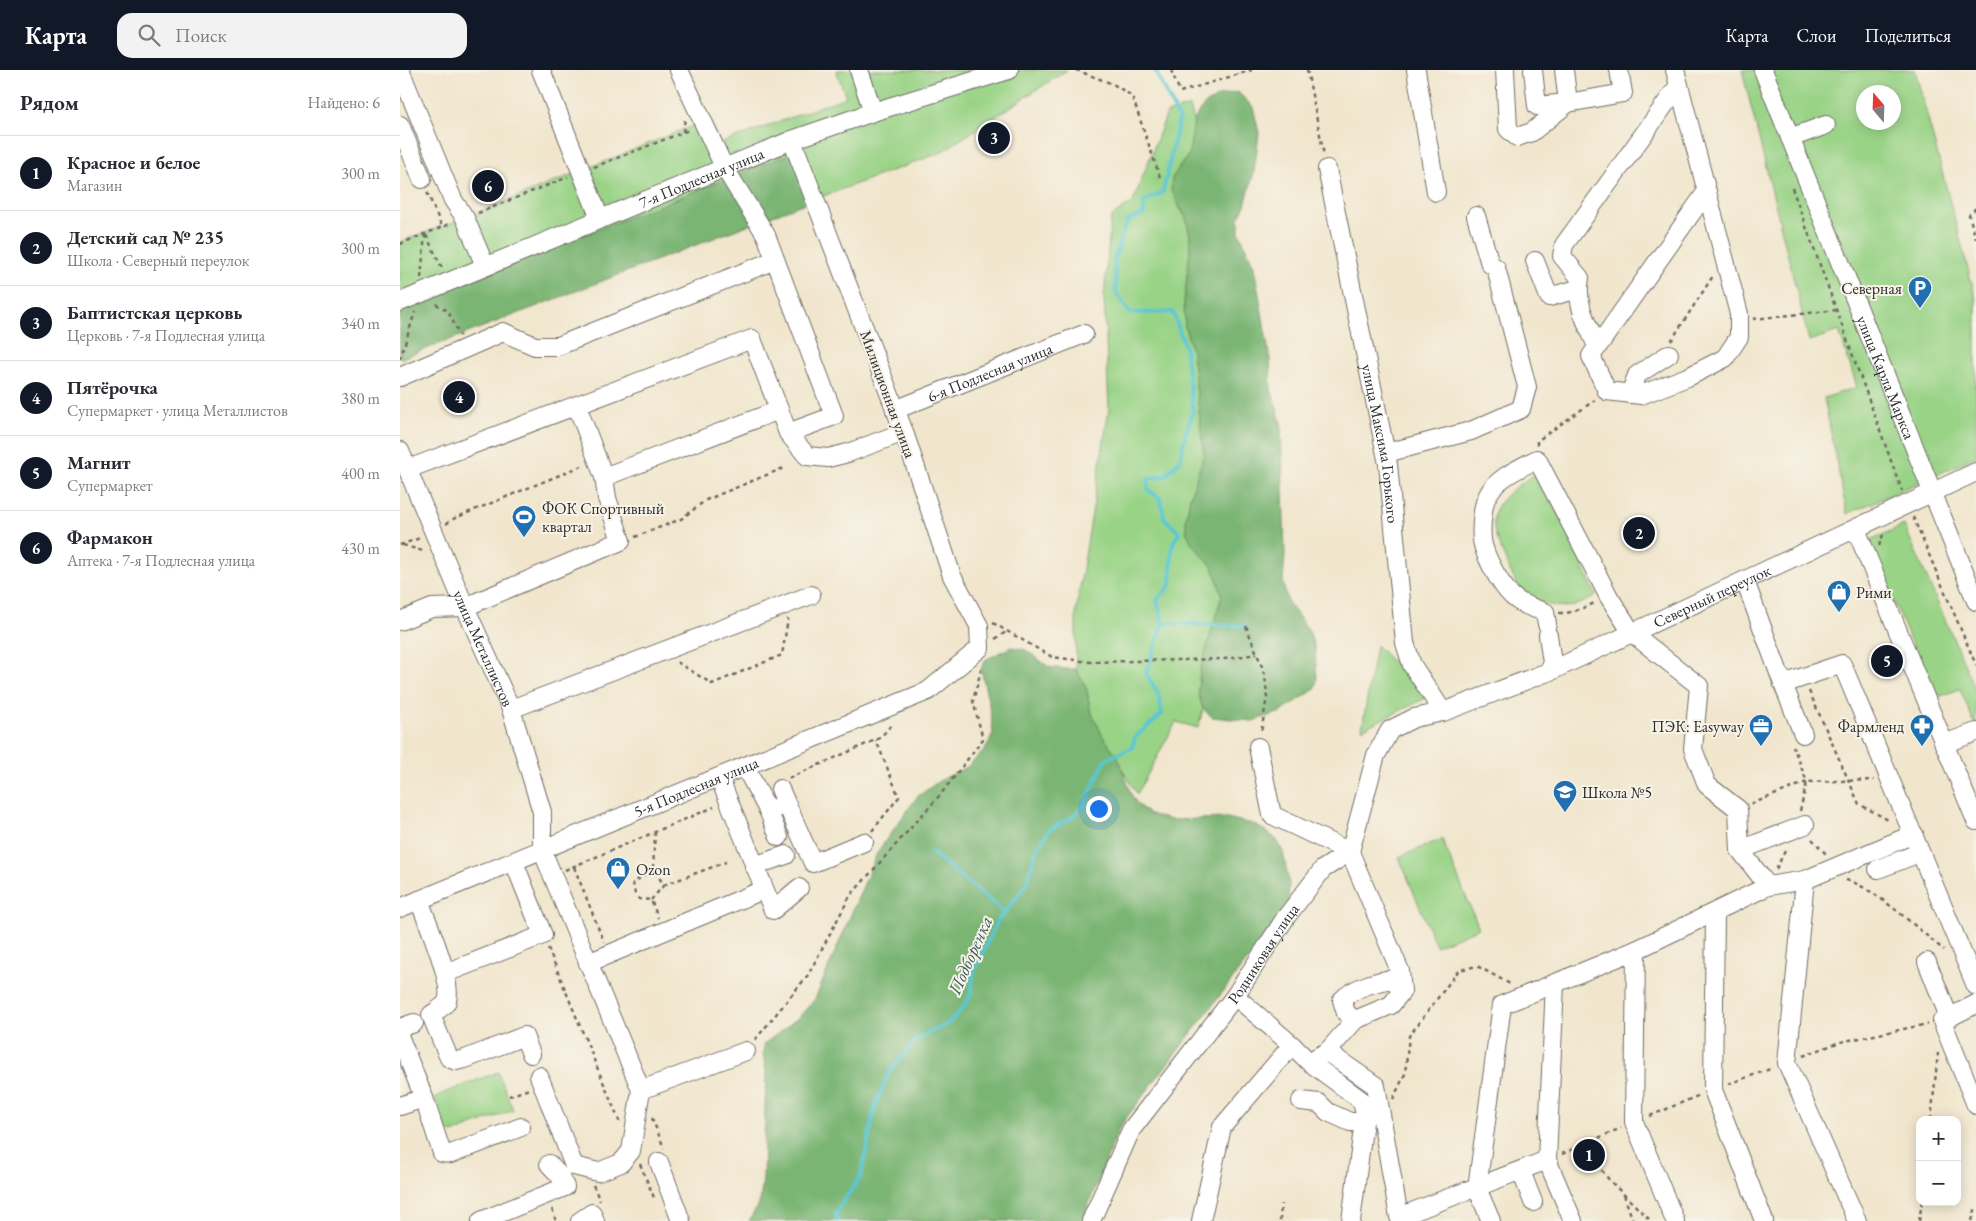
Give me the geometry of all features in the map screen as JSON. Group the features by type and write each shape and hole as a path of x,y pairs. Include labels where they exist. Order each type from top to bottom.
{"street":[{"path":"400,70 453,200 465,218 485,266"},
{"path":"541,70 600,219"},
{"path":"679,70 724,167 766,235 834,416 788,433"},
{"path":"859,70 873,112"},
{"name":"7-я Подлесная улица","path":"400,302 792,140 873,112 1009,70"},
{"path":"1416,70 1436,192"},
{"path":"1505,70 1508,129 1516,137 1532,132 1568,103"},
{"path":"1533,70 1537,106 1568,103 1622,92 1619,70"},
{"path":"1564,70 1568,103"},
{"name":"улица Карла Маркса","path":"1763,70 1976,601"},
{"path":"1677,77 1725,258 1739,314 1739,337 1725,358 1690,376 1641,395 1607,391 1591,356 1707,191"},
{"path":"1597,346 1580,308 1578,290 1580,278 1562,256 1564,245 1677,77"},
{"path":"400,125 422,179"},
{"path":"1790,138 1826,125"},
{"name":"Милиционная улица","path":"792,140 904,432 952,576 978,626 980,648"},
{"name":"улица Максима Горького","path":"1327,169 1386,453 1405,644 1412,666 1443,712"},
{"path":"1386,453 1471,431 1521,409 1527,387 1496,268 1490,264 1476,216"},
{"path":"400,378 504,332 535,346 558,346 775,260"},
{"path":"1535,261 1549,297 1578,290"},
{"name":"6-я Подлесная улица","path":"895,410 1084,334"},
{"path":"408,469 752,339 788,433 807,456 828,458 848,453 904,432"},
{"path":"1630,394 1637,375 1664,357"},
{"path":"400,621 432,608 465,607 621,542 606,498 604,477 577,406"},
{"path":"604,477 779,410"},
{"name":"улица Металлистов","path":"400,451 465,607 511,709 542,812 542,850"},
{"path":"1553,670 1547,623 1515,599 1492,568 1482,544 1482,518 1487,495 1504,477 1537,459 1609,597 1632,633 1699,686 1693,749 1707,784 1738,809 1740,850 1768,886"},
{"name":"Северный переулок","path":"1443,712 1553,670 1976,472"},
{"path":"1856,529 1976,821"},
{"path":"1745,581 1783,684 1798,738"},
{"path":"511,709 811,595"},
{"name":"5-я Подлесная улица","path":"400,908 928,691 980,648"},
{"path":"1783,684 1842,664 1976,986"},
{"path":"1308,1061 1328,1052 1355,1020 1391,1005 1402,991 1400,971 1350,852 1376,755 1390,730 1414,718 1443,712"},
{"path":"1944,744 1976,732"},
{"path":"1258,747 1272,815 1350,852"},
{"path":"745,767 768,810 779,837"},
{"path":"719,777 763,890 773,910 799,888"},
{"path":"768,810 784,797 813,863 864,842"},
{"path":"1740,850 1805,825"},
{"path":"1491,1221 1477,1188 1502,1005 1636,950 1768,886 1805,880 1914,834"},
{"path":"539,1076 574,1166 598,1172 621,1163 631,1152 641,1090 542,850"},
{"name":"Родниковая улица","path":"1091,1221 1131,1130 1236,996 1286,917 1323,869 1350,852"},
{"path":"1878,869 1920,853"},
{"path":"754,866 786,856"},
{"path":"446,973 543,935 514,862"},
{"path":"1805,880 1787,1063 1857,1221"},
{"path":"588,963 763,890"},
{"path":"418,900 446,973 448,993 446,1003 417,1022 449,1058 456,1061 524,1036 530,1054"},
{"path":"1715,913 1713,1090 1764,1221"},
{"path":"1636,950 1634,1122 1675,1221"},
{"path":"1927,962 1976,1105"},
{"path":"1355,1020 1346,1014 1342,1000 1347,994 1380,981 1393,980 1402,991"},
{"path":"1555,983 1547,1160 1573,1221"},
{"path":"1236,996 1308,1061 1361,1100 1366,1113 1351,1221"},
{"path":"1946,1019 1976,1004"},
{"path":"400,1038 424,1098 442,1153 451,1154 521,1127"},
{"path":"1201,1221 1222,1127 1292,1045"},
{"path":"641,1090 746,1051"},
{"path":"1328,1052 1376,1086 1382,1123 1392,1219 1547,1160"},
{"path":"400,1106 424,1098"},
{"path":"1301,1101 1319,1103 1328,1112 1350,1122 1364,1122"},
{"path":"659,1162 681,1221"},
{"path":"481,1221 565,1187 560,1176 550,1164"},
{"path":"1521,1171 1533,1202"},
{"path":"580,1221 592,1213 595,1221"}],"path":[{"path":"1076,70 1113,84 1132,96 1161,180"},
{"path":"1171,70 1180,92 1252,70"},
{"path":"1307,70 1327,169"},
{"path":"400,244 704,124"},
{"path":"422,179 442,227"},
{"path":"1789,179 1837,310 1900,508 1976,665"},
{"path":"1976,208 1969,215 1976,239"},
{"path":"425,234 448,282"},
{"path":"400,358 420,294 425,234"},
{"path":"1664,357 1725,258"},
{"path":"420,294 448,311 466,348"},
{"path":"1739,321 1837,310"},
{"path":"1537,459 1537,441 1607,391"},
{"path":"401,544 434,532 455,518 597,459"},
{"path":"621,542 681,519 706,500 786,467"},
{"path":"1870,566 1900,508"},
{"path":"401,544 445,559"},
{"path":"1547,623 1609,597"},
{"path":"661,652 712,684 782,655 791,603"},
{"path":"1246,626 1265,674 1267,697 1258,747"},
{"path":"1006,632 1052,657 1090,662 1224,659 1257,654"},
{"path":"746,1051 808,975 850,896 942,794 983,739 974,701 984,656 980,648"},
{"path":"1803,678 1859,804 1890,821"},
{"path":"1798,738 1807,782"},
{"path":"864,842 899,797 876,740"},
{"path":"1738,809 1807,782 1890,780"},
{"path":"552,876 728,801"},
{"path":"655,832 652,869 664,885"},
{"path":"651,900 664,885 726,862"},
{"path":"574,866 607,948"},
{"path":"651,900 639,899 635,894 633,883 652,869"},
{"path":"1845,880 1853,882 1876,895 1944,950 1960,947"},
{"path":"651,900 659,919"},
{"path":"543,935 620,1124"},
{"path":"1382,1123 1405,1074 1409,1036 1459,970 1477,966 1510,984 1535,992"},
{"path":"1547,1160 1713,1090 1840,1042 1946,1019"},
{"path":"1931,1116 1938,1050"},
{"path":"509,1096 519,1092"},
{"path":"1582,1145 1610,1181 1651,1221"},
{"path":"631,1152 643,1168 657,1203"},
{"path":"1623,1194 1633,1221"},
{"path":"1280,1221 1281,1204"},
{"path":"1920,1221 1922,1206"},
{"path":"1972,1221 1976,1207"}],"green space":[{"path":"836,70 1067,70 940,153 810,201 400,308 400,242 465,218 709,119 719,144 846,97"},
{"path":"1742,70 1915,70 1976,299 1976,457 1847,514 1824,398 1857,387 1839,331 1809,341"},
{"path":"1238,92 1253,107 1259,133 1254,172 1245,205 1239,217 1239,232 1254,266 1270,359 1271,389 1281,422 1285,554 1283,583 1288,602 1309,631 1315,649 1317,680 1315,689 1281,712 1252,721 1212,717 1203,709 1198,692 1200,671 1222,595 1213,567 1192,544 1187,533 1186,519 1190,497 1204,455 1192,352 1185,326 1184,303 1190,235 1186,218 1171,190 1172,178 1189,154 1194,121 1199,111 1207,103 1219,96"},
{"path":"1190,106 1194,121 1193,135 1189,154 1179,167 1176,202 1186,218 1190,235 1184,303 1185,326 1192,352 1204,455 1190,497 1186,520 1187,533 1192,543 1214,567 1222,595 1200,671 1198,692 1203,709 1198,728 1176,722 1137,794 1102,735 1090,709 1087,690 1076,669 1076,611 1109,409 1104,297 1111,217 1133,202 1167,113"},
{"path":"792,153 810,201 400,359 400,308"},
{"path":"1540,471 1596,595 1585,602 1572,606 1550,605 1534,599 1522,589 1512,574 1495,532 1494,516 1501,502 1512,490"},
{"path":"1904,525 1976,691 1976,727 1960,689 1935,698 1868,541"},
{"path":"1376,645 1428,697 1362,729"},
{"path":"1011,647 1026,650 1049,667 1076,669 1087,690 1090,709 1102,735 1118,757 1131,794 1137,804 1149,814 1171,820 1227,818 1253,824 1277,840 1283,852 1289,883 1288,907 1120,1126 1082,1221 749,1221 760,1201 763,1178 766,1071 763,1054 764,1044 799,1017 815,999 878,851 917,797 939,781 967,767 985,750 993,733 991,714 981,669 985,660"},
{"path":"1442,839 1479,928 1436,946 1399,857"},
{"path":"498,1072 513,1110 453,1133 447,1131 435,1099 441,1094"}],"waterway":[{"name":"Подборенка","path":"837,1221 836,1212 861,1176 876,1103 890,1071 915,1041 948,1024 970,997 974,971 997,922 1026,885 1036,851 1049,830 1072,817 1083,807 1106,759 1132,748 1135,737 1162,714 1159,696 1146,673 1163,623 1157,600 1171,585 1172,546 1179,532 1165,519 1160,498 1148,490 1148,479 1164,476 1180,461 1185,436 1193,412 1185,347 1173,312 1130,313 1116,292 1114,260 1127,221 1144,214 1144,202 1163,192 1179,119 1155,70"},
{"path":"1163,623 1246,626"},
{"path":"931,852 1005,913"}],"place":[{"name":"Баптистская церковь","path":"994,138"},
{"name":"Фармакон","path":"488,186"},
{"name":"Северная","path":"1920,309"},
{"name":"Пятёрочка","path":"459,397"},
{"name":"Детский сад № 235","path":"1639,533"},
{"name":"ФОК Спортивный квартал","path":"524,538"},
{"name":"Рими","path":"1839,613"},
{"name":"Магнит","path":"1887,661"},
{"name":"ПЭК: Easyway","path":"1761,747"},
{"name":"Фармленд","path":"1922,747"},
{"name":"Школа №5","path":"1565,813"},
{"name":"Ozon","path":"618,890"},
{"name":"Красное и белое","path":"1589,1155"}]}
